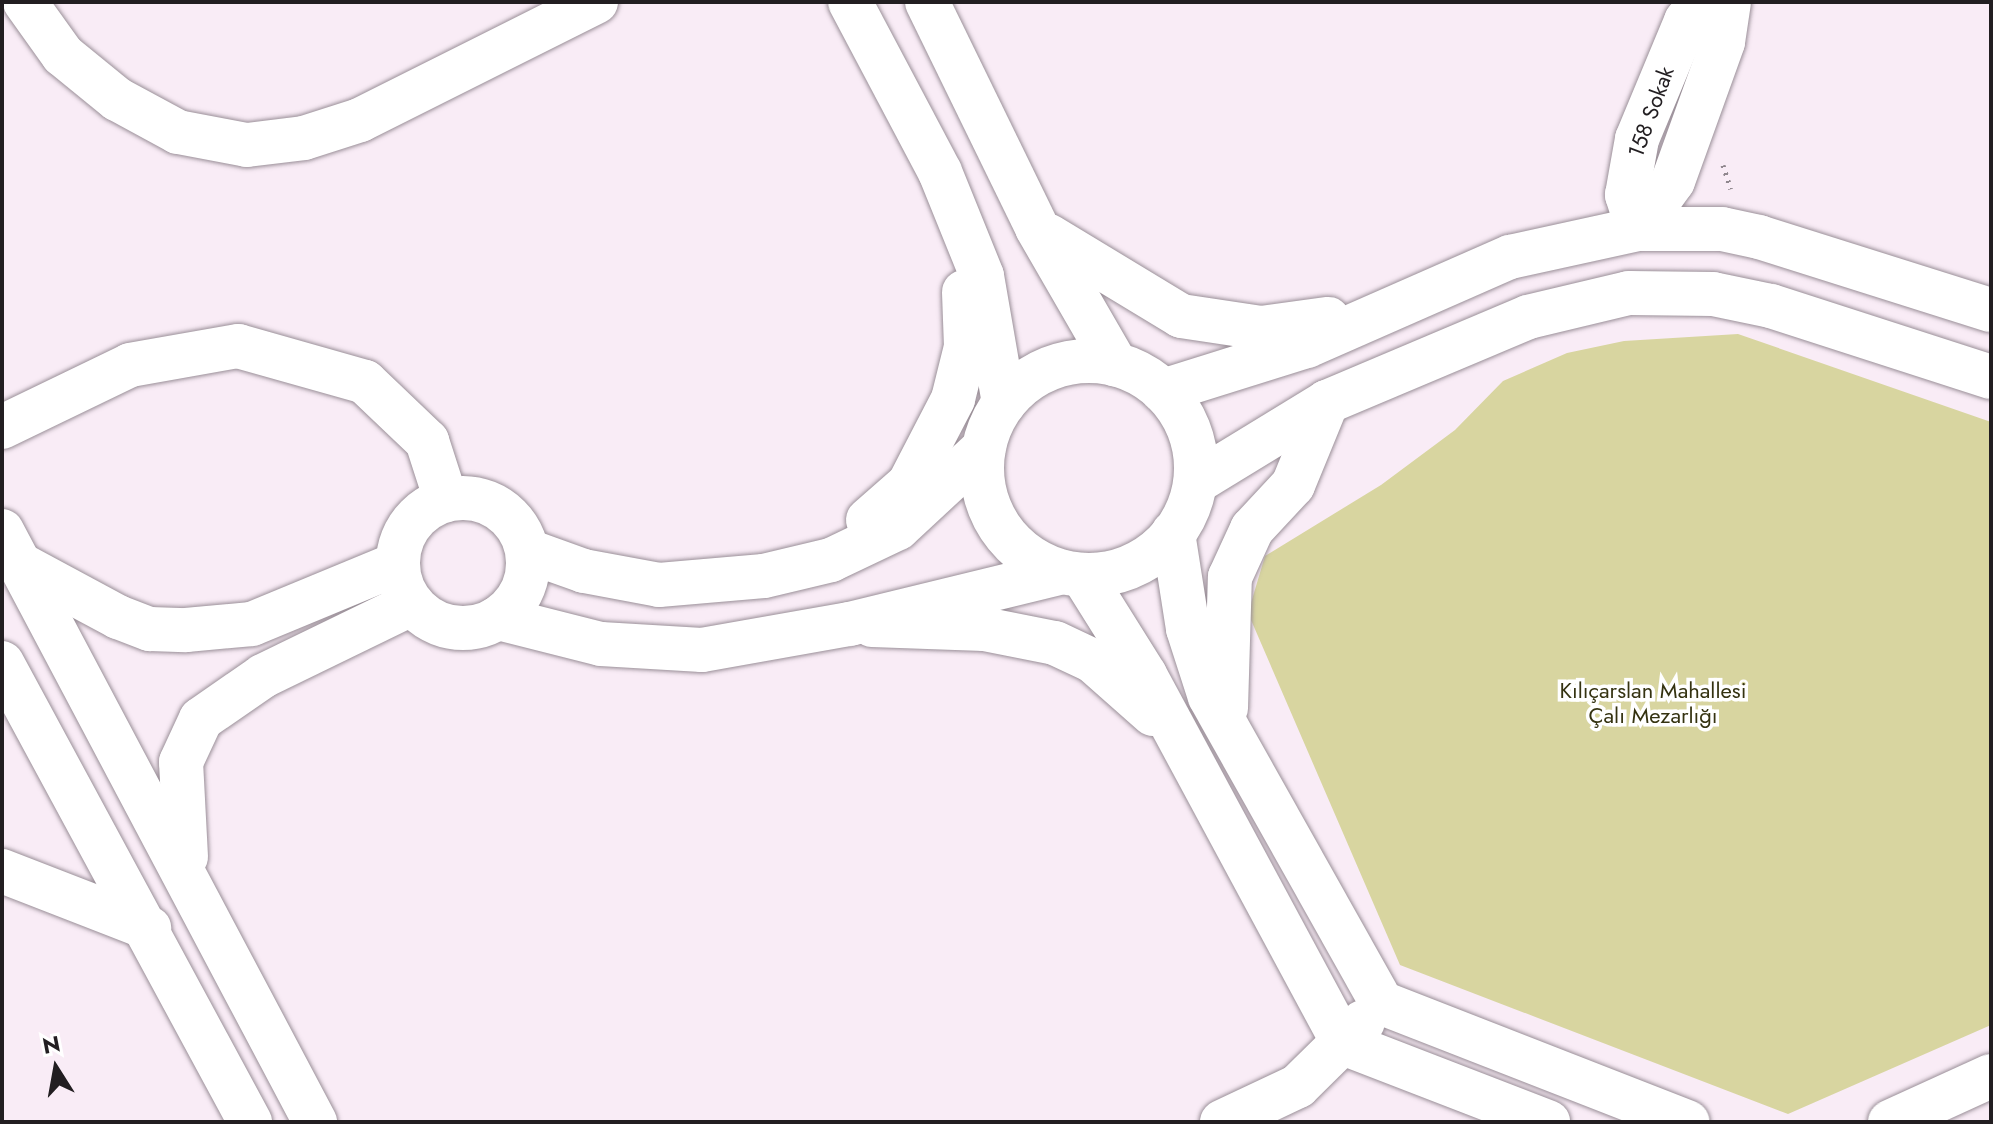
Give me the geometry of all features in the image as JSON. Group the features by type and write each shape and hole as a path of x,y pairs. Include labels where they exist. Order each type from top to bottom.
{"main road":[{"path":"25,2 63,55 117,99 178,132 247,145 304,138 360,120 596,2"},
{"path":"850,2 961,225 982,276 1004,403"},
{"path":"927,2 1037,228 1116,365"},
{"name":"158 Sokak","path":"1638,229 1627,195 1637,139 1686,21 1702,2"},
{"path":"1629,293 1638,229 1673,181 1723,42 1729,2"},
{"path":"831,560 909,484 953,399 966,347 961,225"},
{"path":"1037,228 1143,299 1200,322 1261,328 1369,313"},
{"path":"1163,391 1307,346 1369,313 1551,243 1638,229 1722,229 1759,237 1991,310"},
{"path":"1196,482 1327,402 1528,317 1629,293 1713,294 1771,306 1991,377"},
{"path":"2,427 130,365 238,346 365,382 427,441 446,500"},
{"path":"498,618 657,651 850,624 1073,574 1134,565 1173,533 1196,482 1195,446 1163,391 1116,365 1056,366 1004,403 984,448 924,509 831,560 764,576 659,585 528,551"},
{"path":"1227,734 1230,577 1252,529 1293,485 1327,402"},
{"path":"984,448 988,506 1006,536 1073,574 1185,750 1343,1043 1548,1122"},
{"path":"446,500 477,500 506,514 528,551 522,593 498,618 469,629 448,627 404,584 411,524 446,500"},
{"path":"1173,533 1188,629 1227,734 1382,1003 1688,1122"},
{"path":"12,549 118,617 150,629 186,630 252,624 404,584"},
{"path":"12,549 186,867 315,1122"},
{"path":"186,867 181,762 201,719 404,584"},
{"path":"850,624 984,629 1055,643 1133,692 1185,750"},
{"path":"2,663 149,928 250,1122"},
{"path":"2,871 149,928"},
{"path":"1222,1122 1298,1086 1382,1003"},
{"path":"1890,1122 1991,1076"}],"green space":[{"name":"Kılıçarslan Mahallesi Çalı Mezarlığı","path":"1738,334 1991,422 1991,1025 1788,1114 1400,965 1248,613 1265,556 1381,485 1455,430 1503,381 1567,353 1624,341"}]}
